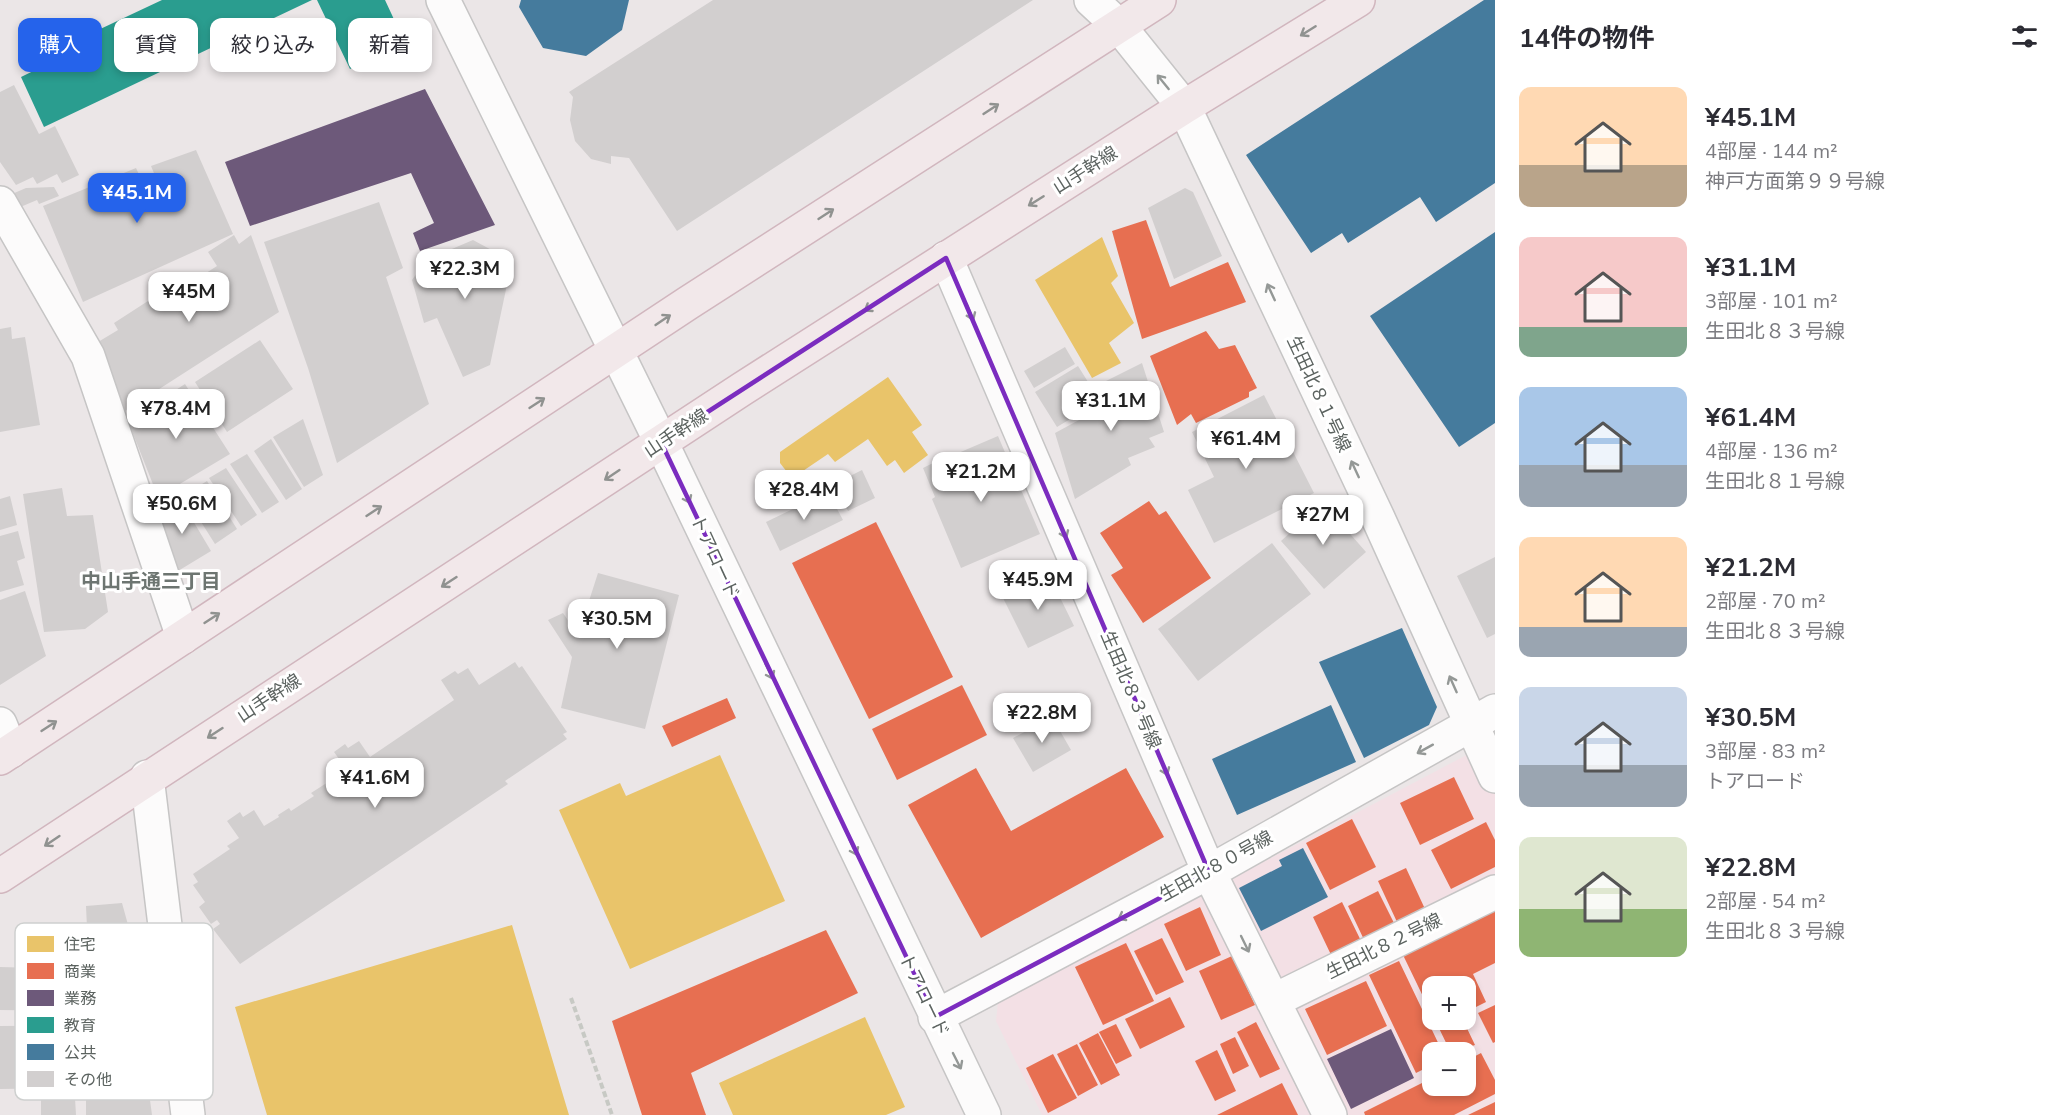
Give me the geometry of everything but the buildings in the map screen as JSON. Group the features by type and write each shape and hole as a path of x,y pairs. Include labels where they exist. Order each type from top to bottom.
{"main road":[{"path":"4,744 183,637 614,352 1159,0"},
{"name":"山手幹線","path":"0,876 147,777 660,442 1184,107 1358,0"}],"street":[{"name":"トアロード","path":"443,0 660,442 984,1115"},
{"name":"生田北８１号線","path":"1091,0 1119,26 1184,107 1378,518 1483,717 1495,776"},
{"path":"0,203 88,356 183,637"},
{"name":"生田北８３号線","path":"946,258 1209,872 1330,1115"},
{"name":"生田北８０号線","path":"935,1017 1209,872 1483,717"},
{"path":"147,777 165,923"},
{"name":"生田北８２号線","path":"1273,1001 1495,892"},
{"path":"186,1100 188,1115"}],"path":[{"path":"571,998 612,1115"}],"highlighted area":[{"path":"946,258 1209,872 935,1017 661,442"}],"shaded area":[{"path":"1495,740 1495,1115 1042,1115 996,1021 998,1002"}],"district":[{"name":"中山手通三丁目","path":"151,581"}]}
